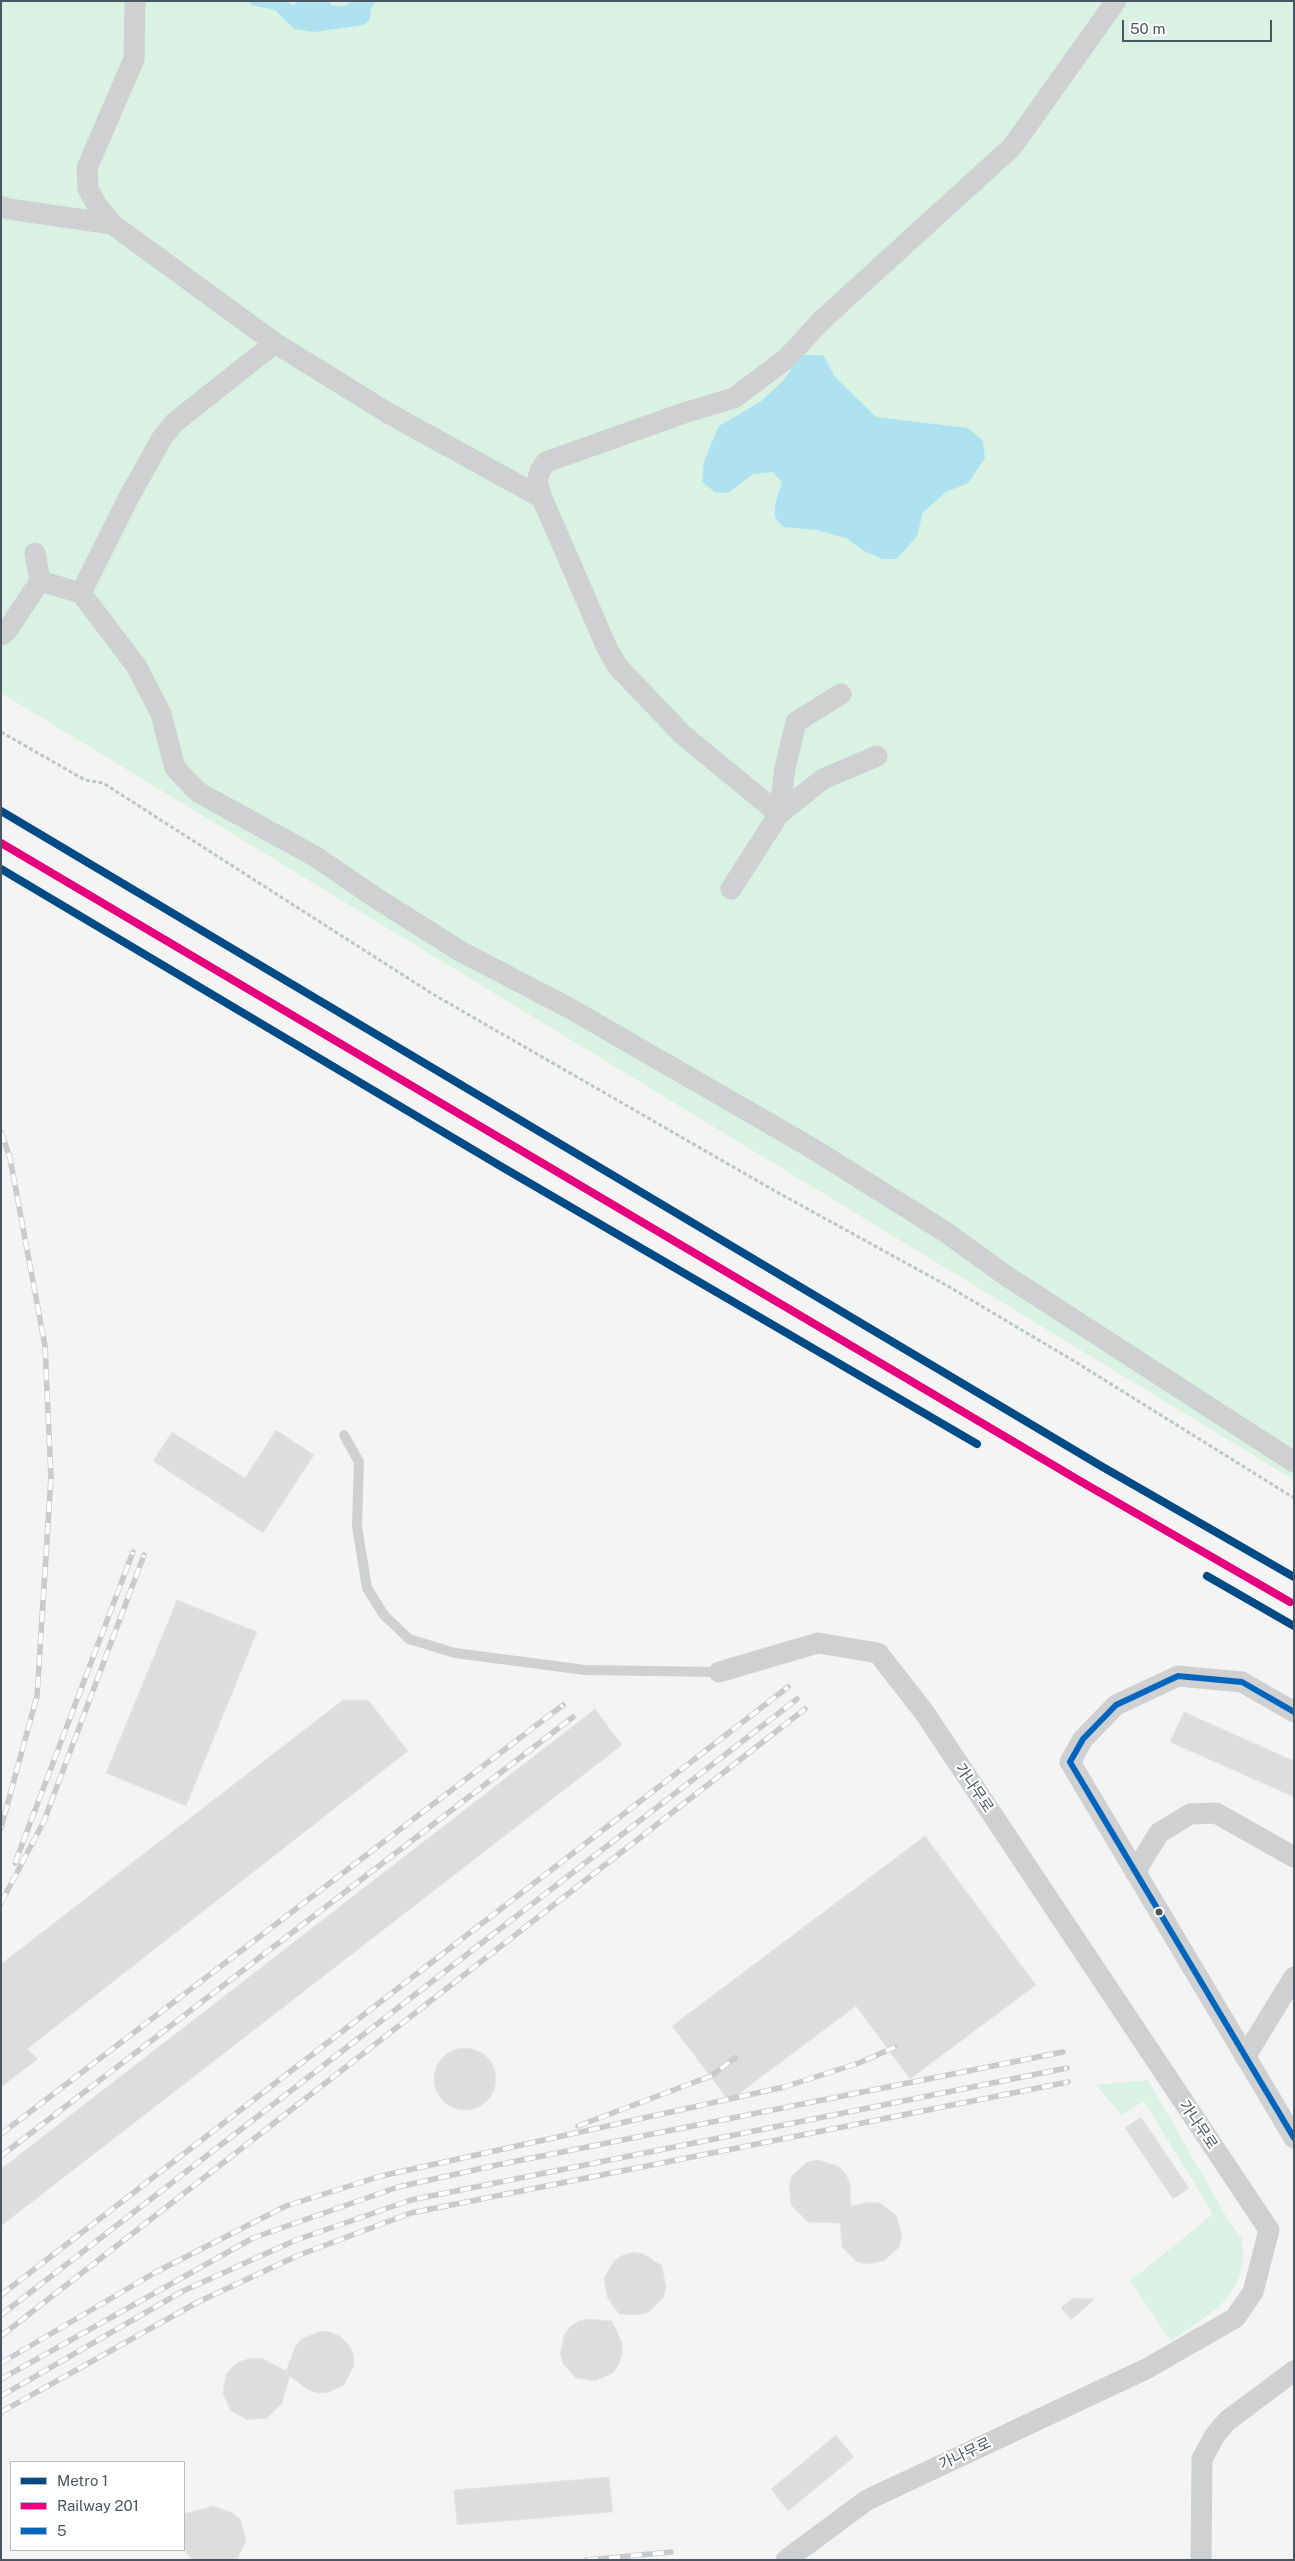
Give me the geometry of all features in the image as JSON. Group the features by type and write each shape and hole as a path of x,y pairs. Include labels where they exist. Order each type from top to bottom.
{"street":[{"path":"135,1 134,59 87,168 88,189 98,207 112,224 275,343 388,413 542,498"},
{"path":"779,814 683,735 618,667 607,648 542,498 537,482 540,471 546,462 684,413 734,398 786,359 822,320 1012,147 1116,1"},
{"path":"1,206 9,210 112,224"},
{"path":"81,593 129,497 162,438 175,422 275,343"},
{"path":"1,635 7,631 40,581 35,553"},
{"path":"40,581 81,593 137,667 161,714 175,768 198,792 316,856 376,898 460,951 571,1009 810,1147 944,1230 1008,1277 1294,1462"},
{"path":"779,814 785,768 796,722 841,694"},
{"path":"731,889 779,814 823,779 877,756"},
{"name":"가나무로","path":"720,1672 818,1643 878,1653 924,1712 1269,2230 1253,2292 1235,2318 1146,2369 867,2500 786,2560"},
{"path":"1294,1712 1242,1682 1178,1676 1116,1705 1083,1739 1070,1762 1294,2138"},
{"path":"1135,1872 1159,1832 1190,1814 1216,1813 1294,1858"},
{"path":"1246,2057 1294,1977"},
{"path":"1201,2560 1202,2459 1215,2435 1227,2421 1294,2371"}],"lane":[{"path":"344,1435 359,1462 357,1527 367,1588 384,1615 409,1639 455,1653 585,1670 720,1672"}],"path":[{"path":"1,732 85,780 103,783 431,993 775,1191 946,1285 1083,1366 1294,1498"}],"green space":[{"path":"1,1 1294,1 1294,1480 1,693"},
{"path":"1148,2080 1230,2223 1242,2238 1243,2257 1239,2278 1231,2292 1219,2307 1171,2341 1130,2281 1213,2214 1144,2101 1122,2115 1096,2085"}],"water":[{"path":"248,1 286,1 293,5 299,1 329,1 331,5 340,6 347,5 351,1 377,1 371,7 370,19 364,25 314,32 294,29 275,10 252,5"},
{"path":"801,355 823,355 835,377 876,417 968,428 983,441 985,458 968,483 946,492 923,512 917,536 897,559 882,559 864,551 846,538 817,530 783,527 775,517 775,504 782,482 773,472 753,474 728,493 715,492 702,482 704,461 719,426 760,402 784,380"}],"building":[{"path":"276,1430 314,1455 263,1533 153,1461 172,1432 245,1478"},
{"path":"177,1600 257,1632 186,1806 106,1773"},
{"path":"343,1700 368,1700 408,1751 27,2049 38,2059 1,2087 1,1964"},
{"path":"595,1709 622,1745 1,2226 1,2169"},
{"path":"1184,1712 1294,1761 1294,1797 1170,1742"},
{"path":"925,1836 1036,1985 910,2079 856,2006 729,2101 672,2026"},
{"path":"459,2048 471,2048 487,2057 494,2067 496,2079 494,2091 487,2101 471,2110 459,2110 448,2105 439,2096 434,2085 434,2073 439,2062 448,2053"},
{"path":"1141,2117 1189,2188 1173,2199 1125,2128"},
{"path":"818,2160 838,2166 846,2174 850,2184 851,2206 869,2202 880,2203 897,2216 902,2237 899,2247 884,2261 865,2264 856,2261 842,2247 840,2223 808,2222 791,2205 789,2186 792,2176 807,2162"},
{"path":"634,2252 644,2254 662,2266 666,2287 663,2298 649,2312 639,2315 619,2314 607,2297 604,2278 614,2261 623,2255"},
{"path":"1073,2298 1095,2299 1071,2320 1061,2308"},
{"path":"589,2319 612,2321 622,2343 622,2354 619,2364 613,2373 595,2381 576,2378 563,2364 560,2354 564,2335 570,2327 579,2321"},
{"path":"321,2331 331,2332 341,2337 349,2345 353,2354 354,2366 344,2385 327,2393 317,2393 308,2390 290,2376 282,2403 267,2418 248,2420 231,2411 223,2394 226,2374 232,2367 241,2361 252,2358 263,2359 286,2371 295,2347 301,2339"},
{"path":"836,2435 854,2457 788,2511 771,2489"},
{"path":"609,2477 613,2512 457,2525 454,2490"},
{"path":"213,2506 233,2513 241,2520 246,2541 237,2560 192,2560 185,2548 185,2514"}],"railway":[{"path":"1,1132 10,1158 45,1346 51,1477 37,1696 1,1828"},
{"path":"15,1863 133,1552"},
{"path":"1,1903 44,1821 144,1555"},
{"path":"1,2295 788,1687"},
{"path":"1,2315 797,1699"},
{"path":"1,2134 563,1705"},
{"path":"1,2336 805,1709"},
{"path":"1,2156 573,1717"},
{"path":"1,2363 156,2272 286,2206 381,2176 784,2087 859,2063 895,2047"},
{"path":"1,2379 253,2238 398,2187 497,2165 1063,2052"},
{"path":"578,2126 711,2076 735,2058"},
{"path":"1,2396 183,2291 296,2240 411,2200 1067,2068"},
{"path":"1,2412 198,2302 299,2255 411,2213 1068,2082"},
{"path":"587,2560 671,2552"}],"metro line":[{"name":"1","path":"1,811 1101,1466 1294,1577"},
{"name":"1","path":"1,869 502,1167 977,1444"},
{"name":"1","path":"1207,1576 1294,1626"}],"rail line":[{"name":"201","path":"1,843 1080,1481 1290,1602"}],"transit line":[{"name":"5","path":"1294,1712 1242,1682 1178,1676 1116,1705 1083,1739 1070,1762 1294,2138"}]}
